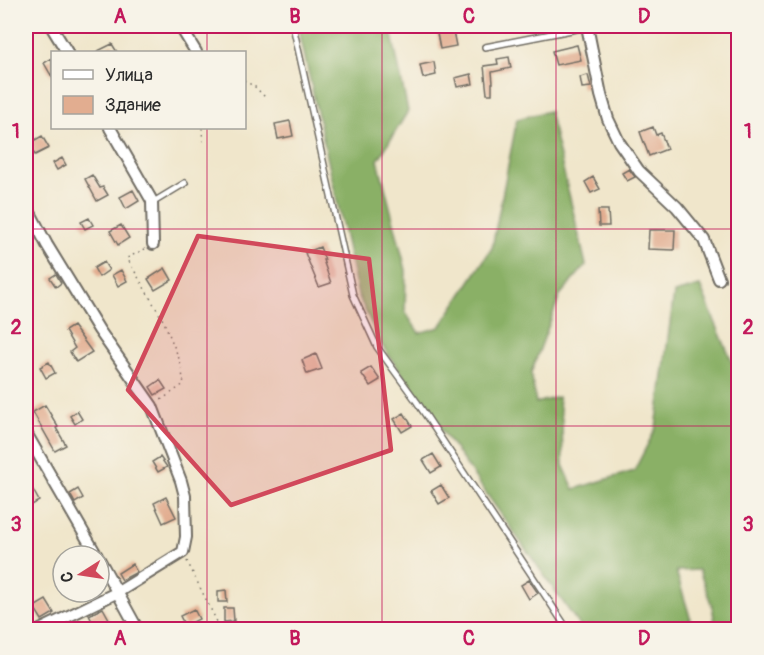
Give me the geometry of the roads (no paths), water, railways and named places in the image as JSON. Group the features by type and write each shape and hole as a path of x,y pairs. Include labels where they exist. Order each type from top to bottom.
{"street":[{"path":"51,26 66,51"},
{"path":"180,26 195,51"},
{"path":"587,26 608,119 639,171 677,207 704,240 718,279"},
{"path":"111,129 152,203 153,244"},
{"path":"26,205 47,245 99,330 151,404 185,496 186,537 183,552 118,592 40,630"},
{"path":"26,433 90,544"},
{"path":"111,580 138,630"}],"lane":[{"path":"293,26 353,296 377,347 417,402 568,630"},
{"path":"485,47 587,26"},
{"path":"152,203 185,183"}]}
